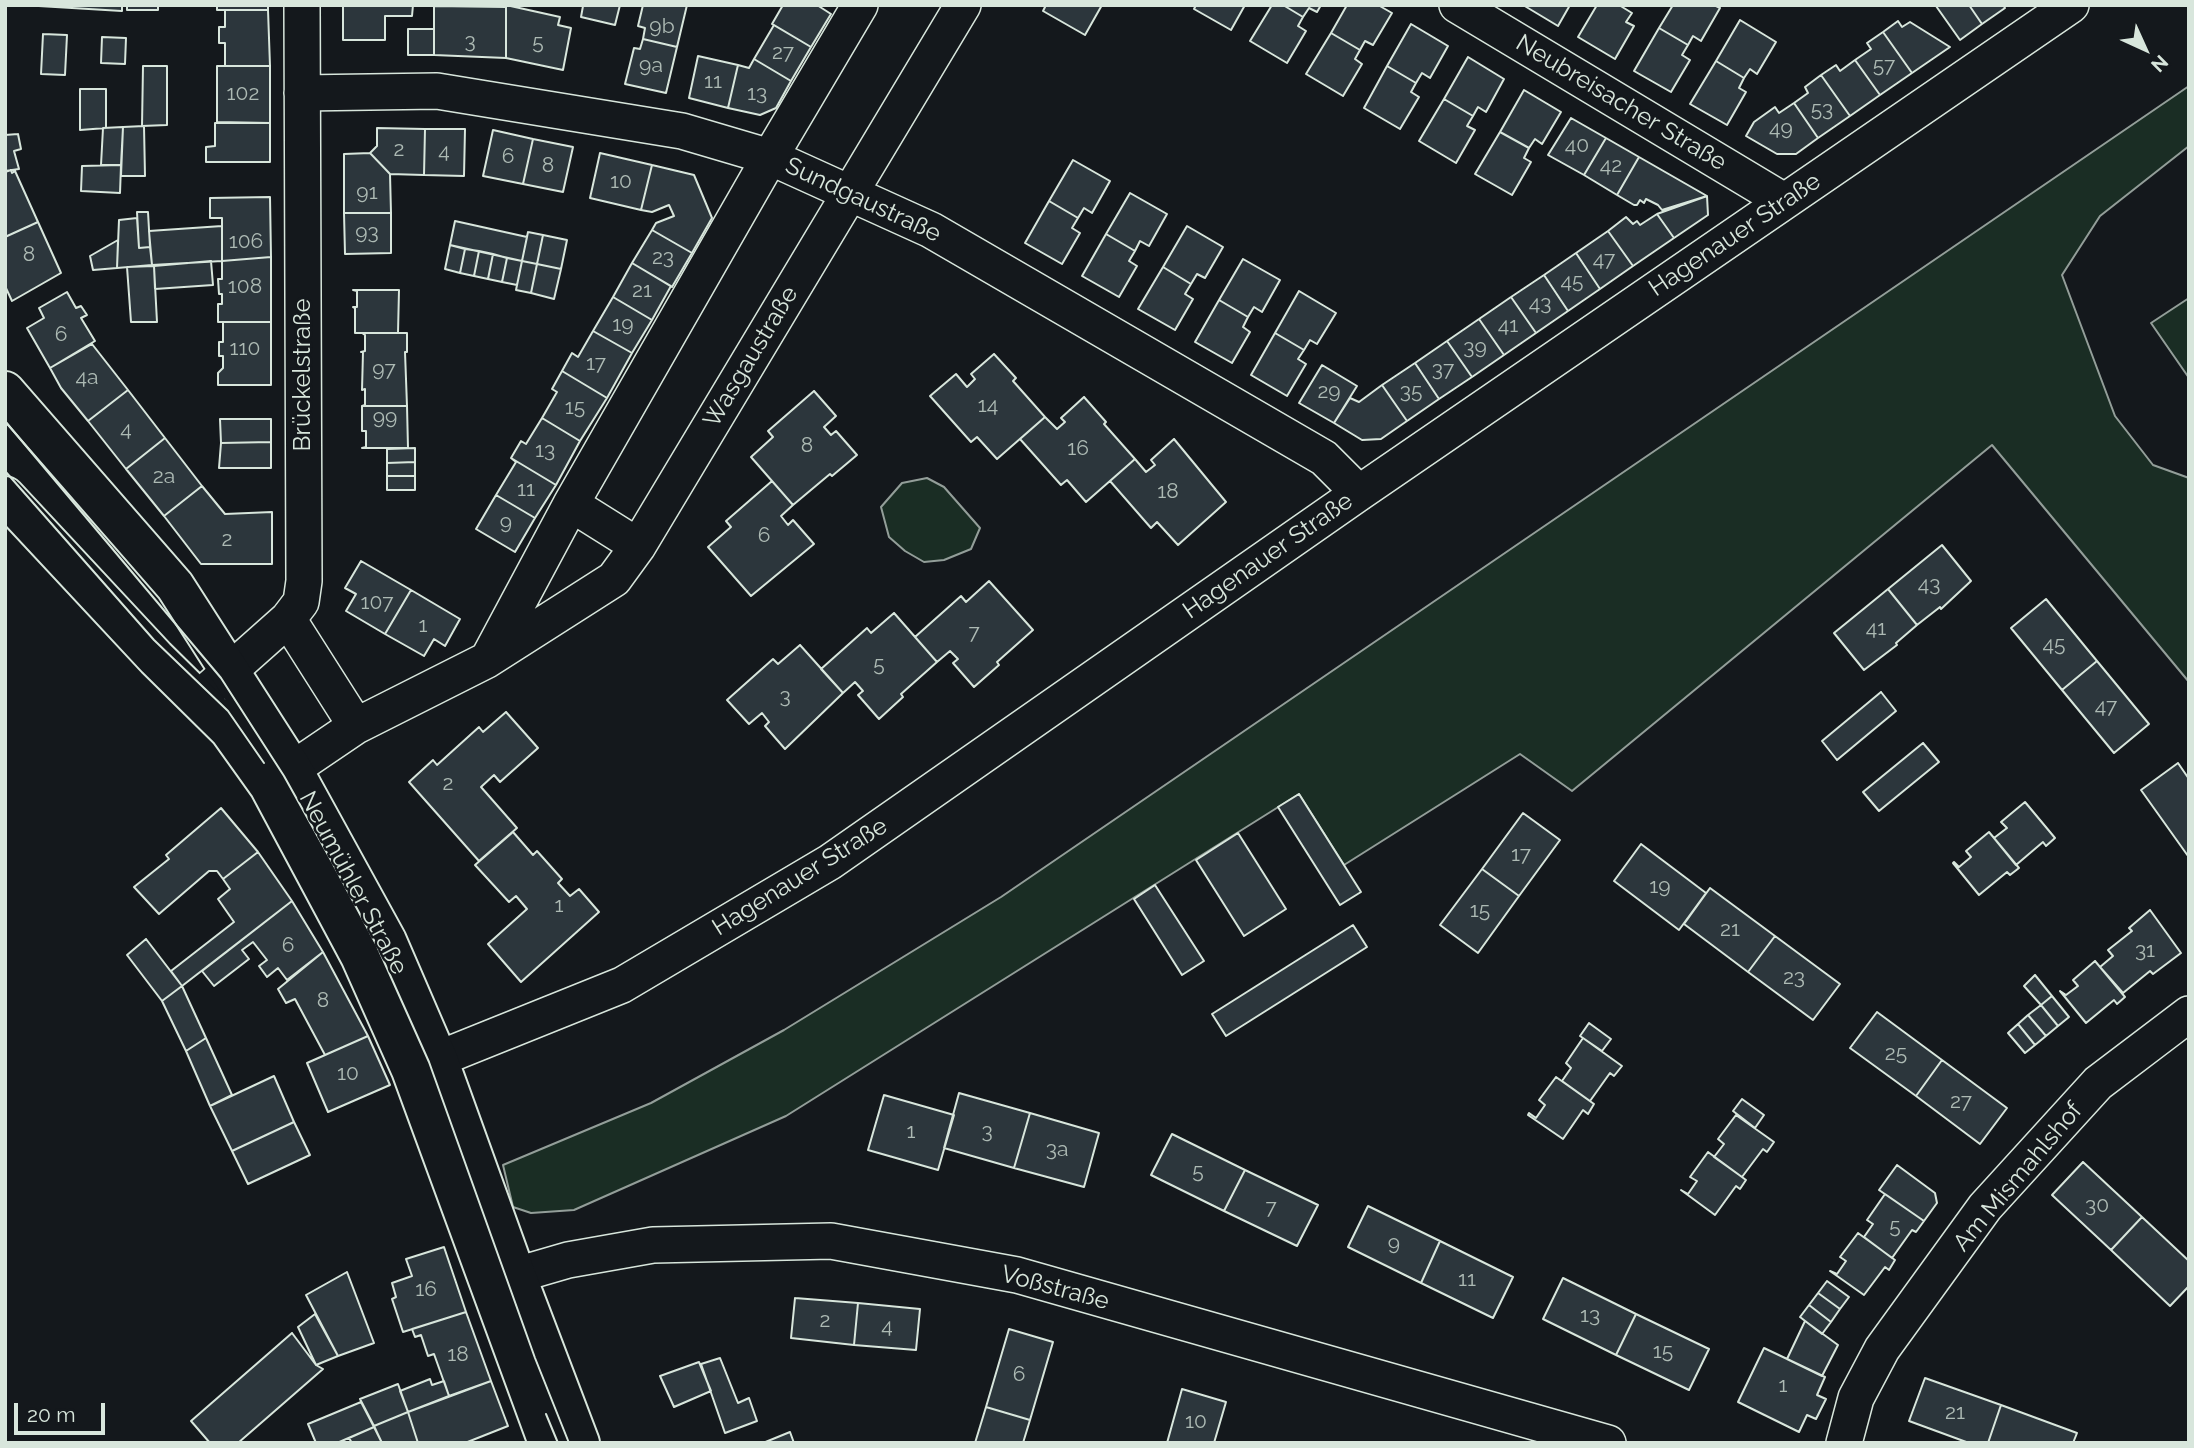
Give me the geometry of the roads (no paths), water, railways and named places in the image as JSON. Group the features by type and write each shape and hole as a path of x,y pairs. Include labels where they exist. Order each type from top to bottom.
{"main road":[{"name":"Neumühler Straße","path":"5,391 175,586 230,671 281,778 503,1279 580,1443"},
{"name":"Neumühler Straße","path":"5,496 120,620 229,730 281,778 387,941 439,1059 548,1443"}],"street":[{"name":"Brückelstraße","path":"198,699 288,619 300,602 304,581 302,5"},
{"path":"487,660 571,504 770,156 860,5"},
{"name":"Wasgaustraße","path":"281,778 356,726 487,660 614,579 638,546 963,5"},
{"name":"Neubreisacher Straße","path":"1457,5 1784,201"},
{"name":"Hagenauer Straße","path":"439,1059 622,985 830,862 1359,493 2071,5"},
{"name":"Sundgaustraße","path":"302,93 437,91 682,131 770,156 931,230 1324,458 1359,493"},
{"path":"571,504 638,546"},
{"path":"288,619 356,726"},
{"name":"Am Mismahlshof","path":"1844,1443 1856,1398 1882,1349 1985,1207 2098,1083 2189,1014"},
{"name":"Voßstraße","path":"503,1279 568,1260 653,1245 831,1241 1017,1275 1608,1443"}],"tram line":[{"path":"5,421 221,678 284,776 332,862 377,946 429,1062 535,1358 569,1443"},
{"path":"5,471 154,640 228,711 264,763"},
{"path":"546,1414 558,1443"}]}
